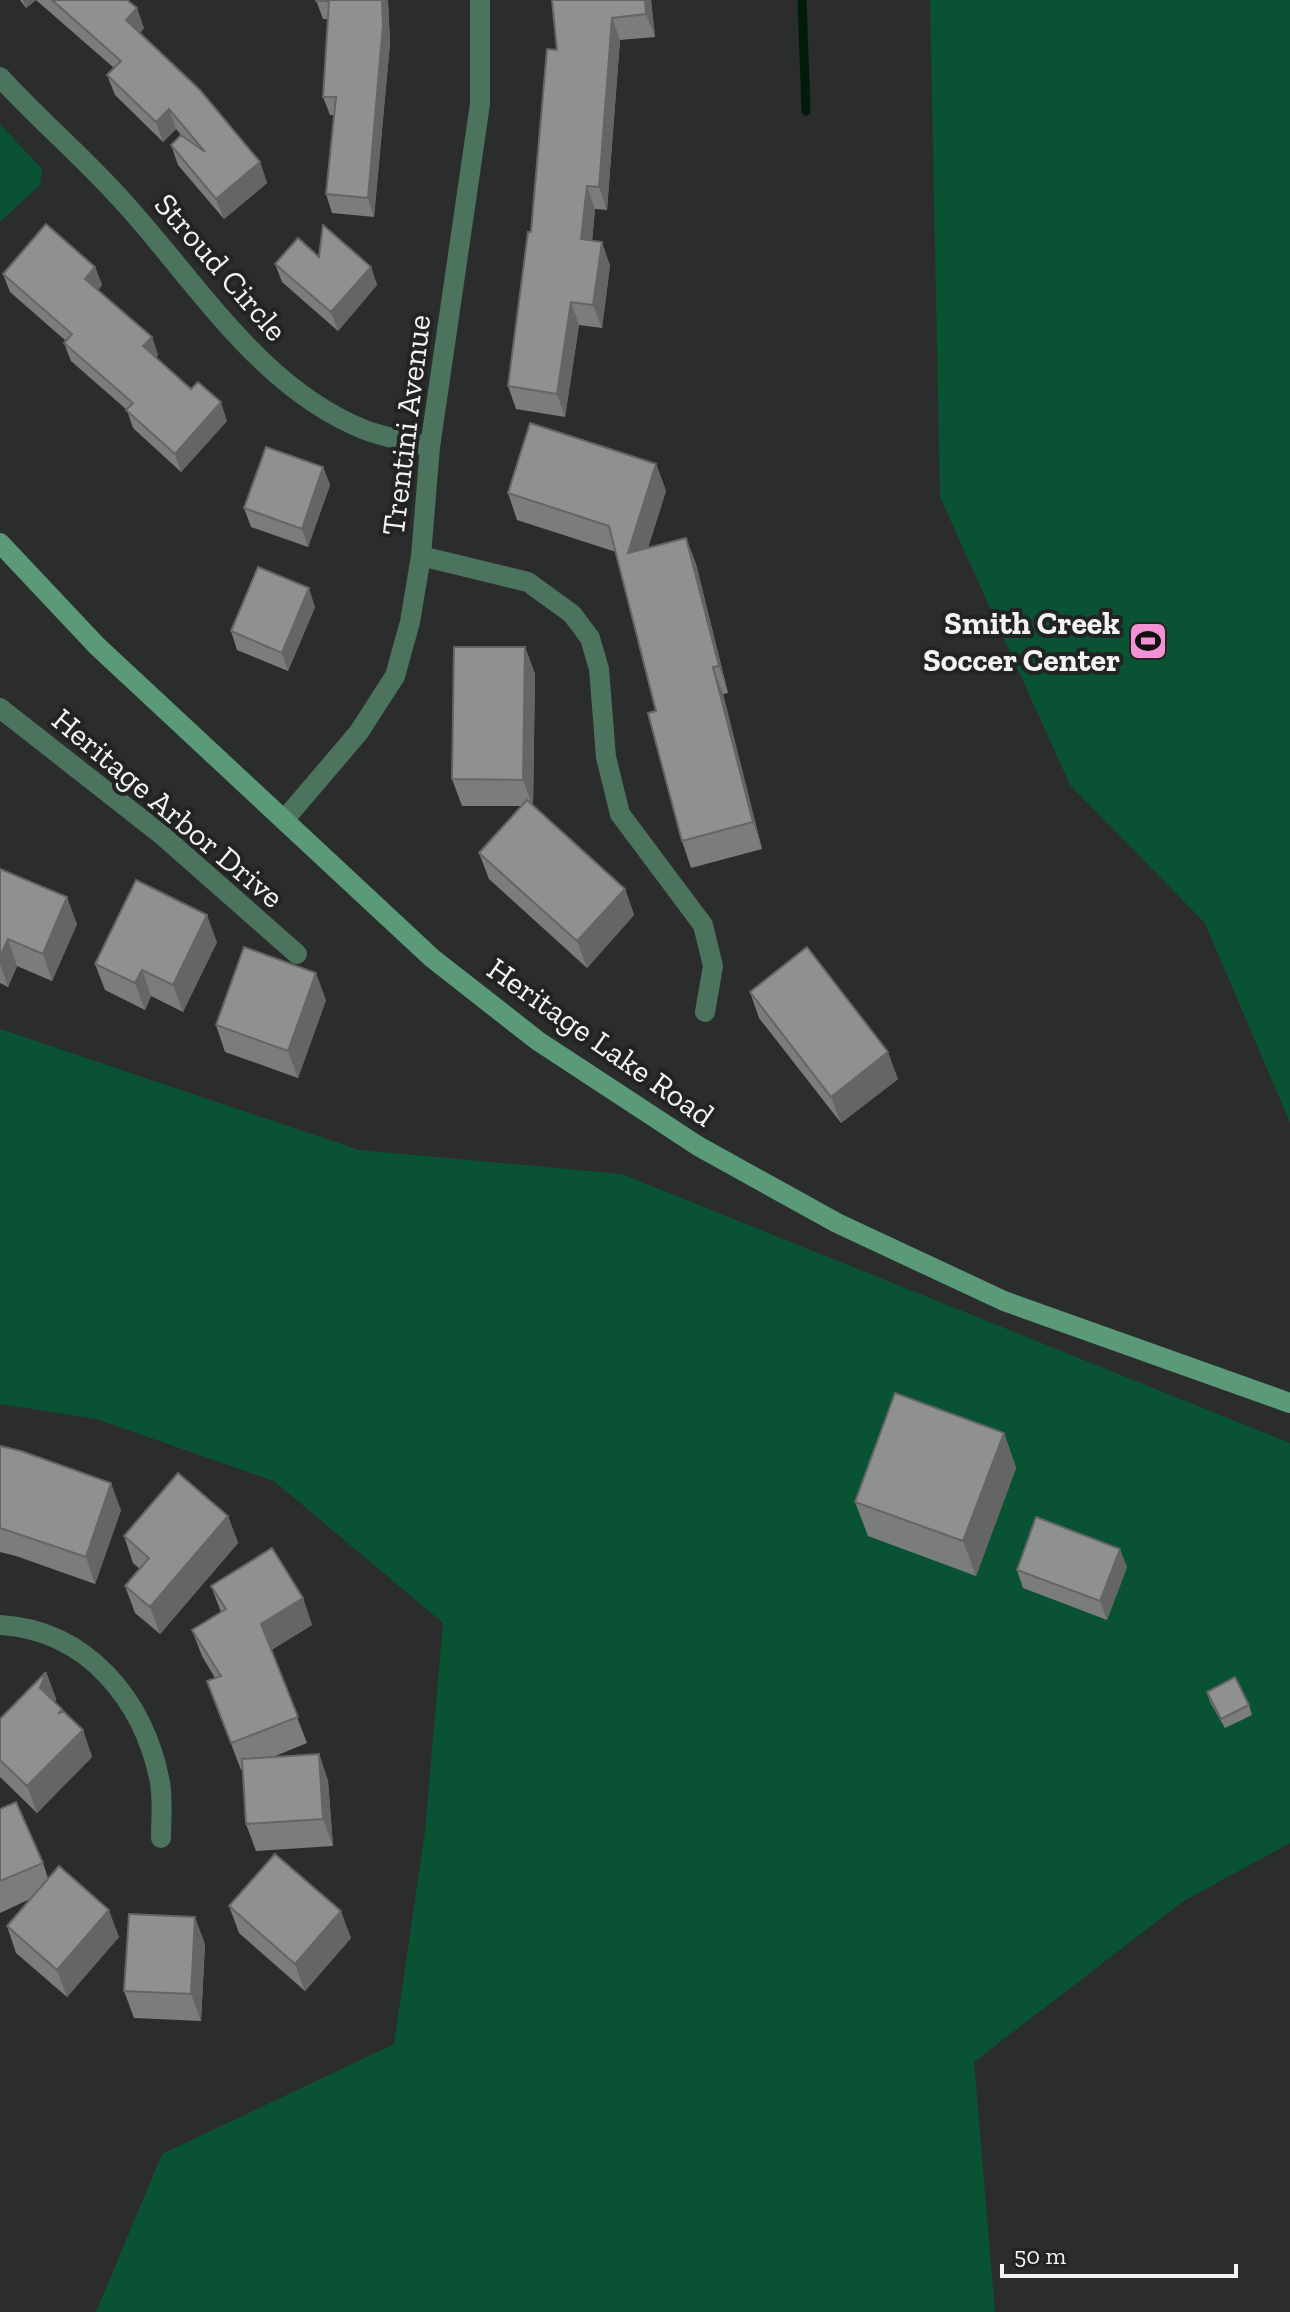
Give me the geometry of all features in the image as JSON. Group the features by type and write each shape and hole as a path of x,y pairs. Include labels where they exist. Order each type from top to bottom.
{"main road":[{"name":"Heritage Lake Road","path":"0,543 97,646 455,976 538,1041 698,1146 837,1223 1004,1301 1290,1403"}],"street":[{"name":"Trentini Avenue","path":"285,819 359,732 395,676 410,622 421,556 430,447 480,104 480,0"},
{"name":"Stroud Circle","path":"0,77 128,206 219,315 283,381 317,404 366,430 430,447"},
{"path":"421,556 528,582 572,614 590,638 599,669 606,757 620,814 703,925 713,966 705,1012"},
{"name":"Heritage Arbor Drive","path":"0,708 163,836 297,954"},
{"path":"0,1625 59,1640 93,1661 125,1692 148,1739 161,1785 161,1838"}],"green space":[{"name":"Smith Creek Soccer Center","path":"930,0 1290,0 1290,1123 1205,923 1070,785 940,497"},
{"path":"0,124 42,169 40,185 0,222"},
{"path":"0,1029 359,1150 622,1174 1290,1443 1290,1843 1182,1902 974,2062 995,2312 96,2312 162,2154 394,2044 425,1831 443,1623 274,1481 96,1419 0,1404"}],"building":[{"path":"52,0 127,0 137,8 126,20 200,90 260,162 216,199 171,145 181,135 205,152 169,109 156,122 107,75 121,61"},
{"path":"316,0 382,0 383,25 368,198 326,194 336,97 323,97 329,1"},
{"path":"552,0 645,0 646,14 612,18 599,187 587,186 581,239 602,242 593,305 571,302 557,394 508,386 528,232 531,232 547,49 557,50"},
{"path":"46,224 95,267 85,279 152,337 143,346 191,389 198,382 221,402 175,454 126,410 133,403 64,343 72,334 3,274"},
{"path":"323,225 371,267 331,312 275,264 298,238 319,257"},
{"path":"530,423 656,464 628,553 686,538 719,666 713,667 753,822 682,841 648,713 656,711 609,526 508,493"},
{"path":"266,447 323,467 302,529 244,508"},
{"path":"258,567 309,588 282,653 231,631"},
{"path":"454,647 525,647 523,780 452,779"},
{"path":"527,800 625,889 577,941 479,853"},
{"path":"0,869 67,897 43,954 8,939 0,957"},
{"path":"136,880 207,915 173,985 142,970 135,983 95,964"},
{"path":"244,947 316,973 288,1051 216,1025"},
{"path":"807,947 888,1052 831,1097 750,992"},
{"path":"895,1393 1004,1433 963,1541 855,1502"},
{"path":"0,1446 111,1483 86,1557 0,1528"},
{"path":"178,1473 228,1516 150,1607 125,1586 149,1558 124,1536"},
{"path":"1036,1517 1120,1549 1100,1601 1017,1570"},
{"path":"272,1548 303,1598 261,1624 298,1717 231,1743 207,1681 221,1676 192,1630 226,1609 211,1586"},
{"path":"46,1672 40,1688 62,1709 58,1714 63,1711 83,1730 27,1786 0,1760 0,1719"},
{"path":"1235,1677 1249,1705 1221,1719 1207,1692"},
{"path":"319,1754 323,1819 246,1824 242,1759"},
{"path":"16,1802 43,1863 0,1881 0,1809"},
{"path":"275,1854 341,1911 295,1964 229,1906"},
{"path":"59,1866 109,1910 57,1970 7,1926"},
{"path":"129,1914 195,1917 191,1994 124,1991"}],"waterway":[{"path":"802,0 806,111"}],"place":[{"name":"Smith Creek Soccer Center","path":"1148,641"}]}
